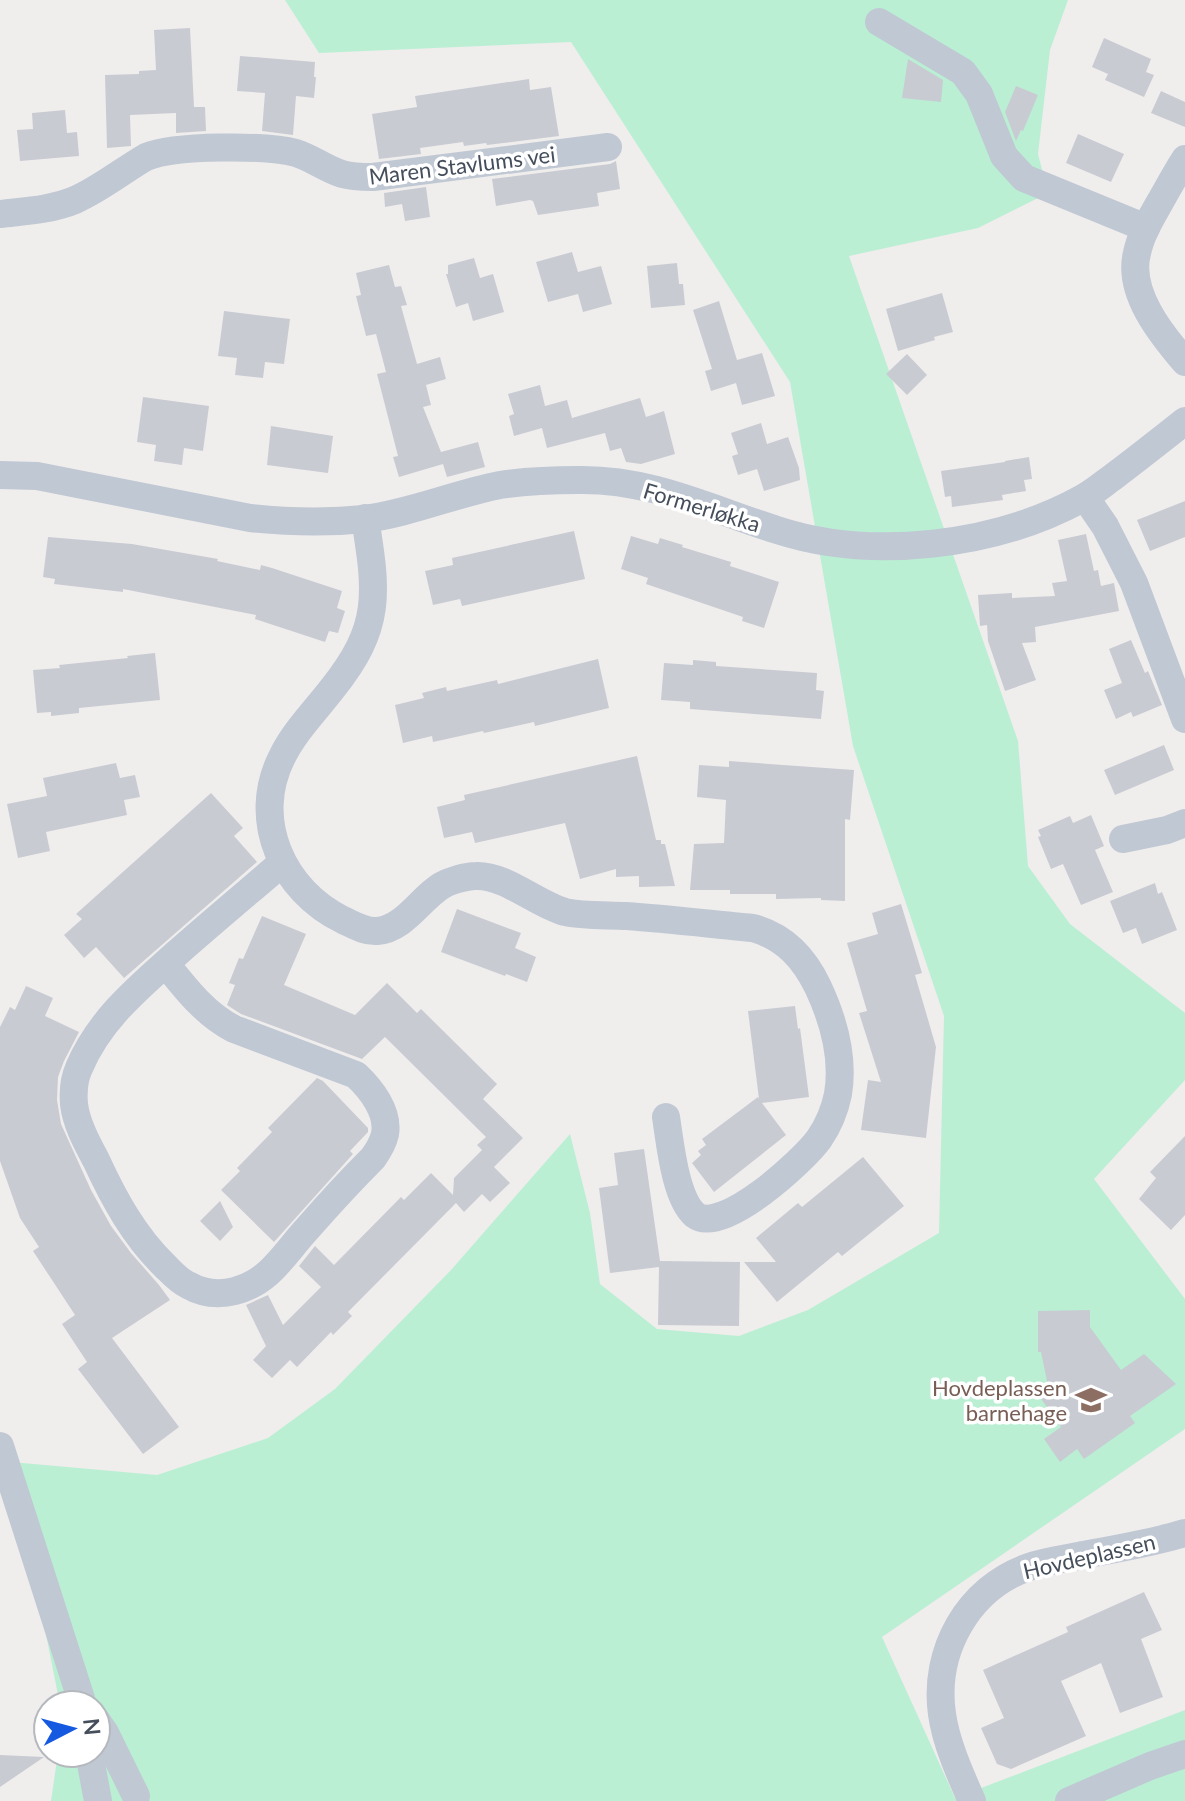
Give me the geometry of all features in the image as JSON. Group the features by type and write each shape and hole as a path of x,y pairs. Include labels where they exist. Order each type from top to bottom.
{"street":[{"path":"879,22 963,72 979,94 1004,156 1024,178 1146,228"},
{"name":"Maren Stavlums vei","path":"0,214 44,208 75,199 146,157 172,150 280,150 298,154 341,173 373,177 608,147"},
{"path":"1185,159 1146,228 1136,255 1137,282 1146,311 1185,362"},
{"name":"Formerløkka","path":"0,475 37,476 250,518 309,522 399,512 499,485 544,480 598,480 652,488 811,539 864,546 902,546 972,538 1018,525 1085,497 1185,421"},
{"path":"1085,497 1105,526 1134,583 1185,719"},
{"path":"365,518 374,585 373,609 361,647 281,758 273,780 270,819 282,863 314,902 351,924 377,931 391,927 408,915 443,884 476,876 496,879 565,912 753,928 768,932 785,943 800,956 811,973 824,1001 838,1052 838,1096 819,1139 796,1164 747,1202 728,1213 701,1218 693,1213 681,1191 666,1117"},
{"path":"1123,839 1185,823"},
{"path":"166,964 192,996 218,1020 356,1075 374,1095 385,1126 380,1148 373,1158 301,1235 279,1264 253,1285 220,1294 185,1284 155,1256 133,1229 113,1197 88,1145 74,1106 74,1087 77,1071 97,1033 114,1012 166,964 282,863"},
{"path":"0,1446 81,1689"},
{"name":"Hovdeplassen","path":"972,1801 946,1733 941,1698 944,1660 953,1633 965,1616 992,1587 1027,1568 1185,1533"},
{"path":"112,1745 142,1799"},
{"path":"1069,1801 1185,1754"},
{"path":"92,1769 98,1801"},
{"path":"108,1801 123,1796 142,1799"}],"green space":[{"path":"285,0 1068,0 1050,50 1038,154 1048,193 978,228 849,256 1018,741 1028,866 1070,924 1185,1013 1185,1080 1094,1179 1185,1299 1185,1429 882,1637 955,1798 1185,1710 1185,1801 51,1801 56,1769 112,1769 112,1689 57,1689 33,1569 0,1461 157,1475 268,1438 335,1389 451,1270 570,1134 590,1213 600,1284 657,1329 739,1336 808,1310 939,1233 944,1016 853,746 790,382 571,42 319,53"}],"building":[{"path":"190,28 194,107 205,107 206,131 176,133 176,113 130,115 131,146 107,148 105,75 156,70 154,30"},
{"path":"1104,38 1151,59 1146,72 1154,75 1144,97 1105,80 1108,74 1092,67"},
{"path":"240,56 315,62 314,98 296,96 293,135 262,131 265,93 237,91"},
{"path":"908,59 943,80 941,102 902,98"},
{"path":"529,79 530,90 551,87 559,136 487,145 464,146 463,142 420,148 421,154 379,159 372,114 417,107 415,96"},
{"path":"1016,86 1038,95 1016,141 1005,112"},
{"path":"1161,91 1185,102 1185,127 1151,113"},
{"path":"65,110 67,133 77,132 79,156 20,161 17,130 33,129 32,113"},
{"path":"1078,134 1124,154 1111,182 1066,163"},
{"path":"616,161 620,189 597,193 599,206 538,215 530,200 496,206 492,179"},
{"path":"426,187 430,217 405,221 402,204 385,207 384,193"},
{"path":"572,252 578,272 601,266 612,304 583,312 578,294 548,302 536,262"},
{"path":"474,258 480,278 493,274 504,312 473,321 468,303 456,307 446,274 448,265"},
{"path":"677,263 685,305 651,308 647,266"},
{"path":"389,265 395,287 401,286 407,305 401,306 417,364 440,357 446,379 426,385 431,405 423,407 441,452 478,442 485,467 447,477 443,464 399,477 393,457 398,456 377,374 386,372 376,334 366,336 356,296 361,295 356,273"},
{"path":"942,293 953,332 898,351 886,309"},
{"path":"719,301 737,360 762,353 775,396 742,405 736,383 711,391 705,371 712,369 693,310"},
{"path":"224,311 290,319 284,364 265,362 263,378 235,375 237,358 218,356"},
{"path":"907,354 927,375 907,395 886,374"},
{"path":"540,385 545,406 567,400 572,418 640,398 646,417 664,411 675,454 641,464 626,462 621,448 610,451 605,433 547,448 542,428 514,436 509,416 514,414 508,394"},
{"path":"143,397 209,406 203,451 184,448 182,465 154,461 156,445 137,442"},
{"path":"761,423 767,444 788,437 800,480 764,491 757,469 738,475 732,456 738,454 731,433"},
{"path":"271,426 333,436 328,473 267,465"},
{"path":"1029,457 1032,479 1024,480 1026,491 1002,495 1003,500 952,507 951,496 945,497 941,471"},
{"path":"1185,501 1185,537 1150,551 1137,520"},
{"path":"574,531 585,579 462,606 460,599 433,605 425,571 453,565 452,558"},
{"path":"1086,534 1094,571 1098,570 1101,586 1114,583 1119,611 1035,627 1036,642 1022,643 1036,680 1005,691 988,641 987,625 980,626 978,595 1012,593 1012,598 1055,596 1052,583 1067,581 1058,540"},
{"path":"631,536 658,544 660,538 683,545 731,562 730,566 779,582 764,628 742,621 743,617 646,584 648,578 621,569"},
{"path":"48,537 132,544 218,559 260,570 261,565 342,591 337,608 345,611 338,633 329,631 325,642 255,619 256,615 123,589 123,592 54,584 55,579 43,577"},
{"path":"1131,640 1162,705 1133,717 1131,712 1116,719 1104,690 1122,683 1109,649"},
{"path":"155,653 160,700 79,708 79,713 51,716 51,712 37,713 33,670"},
{"path":"598,659 609,708 535,726 534,722 433,742 432,736 403,743 395,705 424,698 422,693 497,680 498,684"},
{"path":"693,660 716,662 716,666 817,673 816,690 824,691 821,719 690,709 690,702 661,700 664,663 693,665"},
{"path":"1164,745 1174,770 1115,795 1104,770"},
{"path":"637,756 656,840 665,844 675,886 639,887 639,876 616,877 616,869 580,879 565,823 475,843 472,832 444,838 437,807 465,800 464,795"},
{"path":"729,761 854,770 850,820 845,819 845,901 776,899 776,894 690,890 694,844 724,843 726,800 697,797 699,765 729,767"},
{"path":"116,763 120,778 135,775 140,797 124,800 127,815 46,832 50,851 18,858 7,804 47,796 43,778"},
{"path":"211,793 243,828 234,836 257,862 124,978 96,947 84,958 64,935 82,919 76,914"},
{"path":"1091,815 1104,846 1095,850 1113,892 1081,905 1063,864 1051,869 1038,830 1070,816 1073,823"},
{"path":"1155,883 1158,894 1162,892 1177,930 1142,944 1136,928 1123,933 1110,901"},
{"path":"901,904 922,973 915,975 936,1047 926,1138 861,1130 868,1080 881,1082 859,1013 867,1011 847,943 878,934 872,913"},
{"path":"457,909 521,933 515,948 536,957 527,982 441,952"},
{"path":"262,916 306,934 284,985 355,1015 387,983 417,1013 421,1009 497,1084 483,1099 523,1138 494,1167 510,1183 490,1202 482,1194 464,1212 456,1203 348,1312 352,1316 333,1335 331,1332 297,1367 290,1360 272,1378 253,1360 266,1346 246,1305 268,1295 283,1325 321,1287 299,1266 315,1246 334,1265 401,1197 404,1200 431,1173 453,1195 454,1178 482,1150 477,1145 486,1137 385,1037 362,1059 241,1014 227,1005 235,985 229,983"},
{"path":"26,986 53,998 45,1016 79,1032 58,1077 57,1100 61,1124 111,1226 170,1300 112,1338 179,1427 143,1454 78,1369 87,1362 62,1324 75,1315 33,1251 39,1247 20,1218 0,1161 0,1027 10,1007 15,1010"},
{"path":"795,1006 809,1097 762,1103 786,1135 714,1192 692,1163 701,1155 698,1151 706,1145 702,1139 759,1099 748,1011"},
{"path":"317,1078 368,1128 368,1132 350,1151 353,1154 274,1242 221,1190 240,1171 237,1168 272,1132 268,1128"},
{"path":"1185,1136 1185,1215 1171,1230 1139,1199 1156,1178 1150,1172"},
{"path":"644,1149 660,1261 740,1262 739,1326 658,1325 659,1267 610,1273 599,1188 618,1185 614,1153"},
{"path":"863,1157 904,1206 842,1256 838,1252 777,1302 744,1262 776,1262 756,1238 798,1203 802,1207"},
{"path":"220,1201 233,1227 220,1241 200,1221"},
{"path":"1090,1310 1090,1327 1121,1370 1144,1354 1176,1384 1130,1416 1135,1423 1084,1459 1077,1449 1060,1462 1044,1439 1061,1427 1037,1393 1048,1386 1041,1352 1038,1352 1038,1311"},
{"path":"1144,1592 1162,1630 1141,1639 1163,1697 1120,1713 1101,1663 1061,1681 1086,1736 1011,1769 997,1764 981,1728 1004,1718 983,1670 1068,1632 1066,1627"},
{"path":"0,1755 32,1756 32,1765 0,1787"}],"place":[{"name":"Hovdeplassen barnehage","path":"1091,1400"}]}
